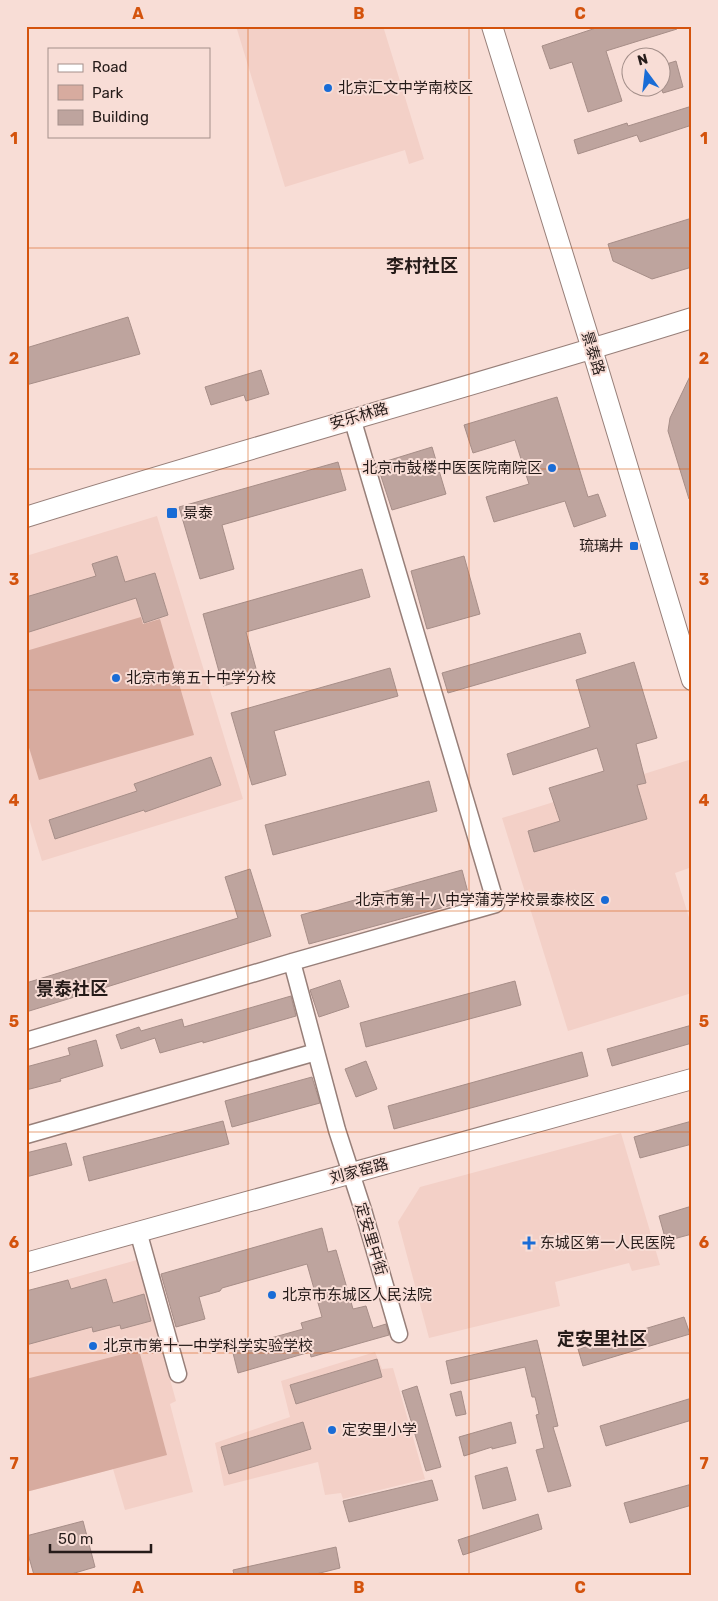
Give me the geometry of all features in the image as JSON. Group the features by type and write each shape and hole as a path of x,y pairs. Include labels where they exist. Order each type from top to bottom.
{"street":[{"name":"景泰路","path":"492,26 692,680"},
{"name":"安乐林路","path":"26,517 352,418 592,349 692,318"},
{"path":"26,1041 496,904 352,418"},
{"name":"定安里中街","path":"292,962 350,1174 363,1210 399,1334"},
{"path":"26,1135 316,1052"},
{"name":"刘家窑路","path":"26,1263 692,1079"},
{"path":"138,1231 178,1374"}],"shaded area":[{"name":"北京汇文中学南校区","path":"236,26 383,26 424,159 409,164 405,150 285,187"},
{"name":"北京市第五十中学分校","path":"157,516 243,799 42,861 26,809 26,556"},
{"name":"北京市第十八中学蒲芳学校景泰校区","path":"692,759 692,867 675,873 692,927 692,993 568,1031 502,818"},
{"name":"东城区第一人民医院","path":"621,1133 660,1265 632,1271 629,1263 555,1282 560,1306 429,1338 398,1222 420,1187"},
{"name":"北京市第十一中学科学实验学校","path":"137,1260 176,1401 170,1404 193,1492 125,1510 113,1469 26,1492 26,1291"},
{"name":"定安里小学","path":"375,1352 382,1369 393,1368 425,1479 343,1499 341,1493 325,1495 318,1462 224,1486 215,1443 290,1417 281,1381"}],"green space":[{"path":"141,617 143,624 160,619 194,735 39,780 26,738 26,651"},
{"path":"139,1350 167,1455 26,1492 26,1379"}],"building":[{"path":"602,26 676,26 677,29 606,51 622,101 588,112 572,62 550,69 542,46"},
{"path":"676,61 683,87 670,91 670,63"},
{"path":"692,106 692,125 640,142 637,135 578,154 574,140 627,123 628,126"},
{"path":"692,218 692,267 652,279 613,261 608,244"},
{"path":"128,317 140,354 26,385 26,348"},
{"path":"261,370 269,394 246,401 244,395 211,405 205,387"},
{"path":"692,372 692,499 689,499 668,431 670,418"},
{"name":"北京市鼓楼中医医院南院区","path":"557,397 588,497 598,494 606,516 574,527 565,501 494,522 486,497 529,484 515,440 473,453 464,425"},
{"path":"432,447 446,494 392,510 377,464"},
{"path":"338,462 346,490 222,525 234,569 200,579 179,507"},
{"path":"117,556 125,582 155,573 168,615 144,623 136,598 26,633 26,597 96,576 92,564"},
{"path":"464,556 480,614 427,629 411,571"},
{"path":"362,569 370,597 246,632 258,676 223,686 203,614"},
{"path":"580,633 586,653 448,693 442,673"},
{"path":"634,662 657,738 636,744 646,783 637,785 647,819 534,852 528,831 560,821 549,788 604,771 597,748 513,775 507,754 590,727 576,680"},
{"path":"390,668 398,696 274,731 286,775 252,785 231,713"},
{"path":"211,757 221,785 145,812 144,810 55,839 49,820 137,791 134,784"},
{"path":"429,781 437,811 273,855 265,825"},
{"path":"250,869 271,936 26,1012 26,983 238,918 225,877"},
{"path":"462,870 470,900 309,944 301,915"},
{"path":"340,980 349,1007 319,1017 310,990"},
{"path":"515,981 521,1005 366,1047 360,1023"},
{"path":"291,996 296,1016 203,1043 203,1041 160,1053 155,1038 121,1049 116,1035 139,1027 141,1031 182,1019 184,1027"},
{"path":"692,1025 692,1043 612,1066 607,1049"},
{"path":"96,1040 103,1066 60,1079 61,1081 26,1090 26,1067 70,1055 68,1048"},
{"path":"582,1052 588,1076 394,1129 388,1106"},
{"path":"366,1061 377,1089 356,1097 345,1069"},
{"path":"312,1077 320,1103 232,1127 225,1101"},
{"path":"223,1121 229,1144 89,1181 83,1157"},
{"path":"692,1121 692,1144 640,1158 634,1137"},
{"path":"66,1143 72,1165 26,1177 26,1153"},
{"path":"692,1206 692,1234 666,1241 659,1216"},
{"path":"322,1228 328,1252 336,1250 353,1309 366,1306 373,1328 386,1324 389,1335 311,1357 310,1352 238,1373 232,1349 303,1329 301,1323 322,1317 307,1264 222,1288 220,1291 199,1297 205,1319 176,1327 161,1274"},
{"path":"106,1279 113,1303 144,1294 151,1321 121,1329 120,1325 93,1332 92,1327 26,1345 26,1291 68,1280 71,1289"},
{"path":"684,1317 690,1334 583,1366 578,1349"},
{"path":"537,1340 558,1426 553,1427 571,1486 548,1492 536,1450 544,1448 536,1415 539,1414 535,1397 532,1397 525,1367 451,1384 446,1361"},
{"path":"377,1359 382,1377 296,1404 290,1385"},
{"path":"417,1386 441,1467 426,1471 402,1391"},
{"path":"461,1391 466,1414 456,1416 450,1394"},
{"path":"692,1398 692,1420 606,1446 600,1426"},
{"path":"303,1422 311,1449 229,1474 221,1447"},
{"path":"511,1422 516,1443 492,1449 492,1447 464,1456 459,1437"},
{"path":"507,1467 516,1500 483,1509 475,1476"},
{"path":"432,1480 438,1500 349,1522 343,1501"},
{"path":"692,1484 692,1505 630,1523 624,1503"},
{"path":"538,1514 542,1529 463,1555 458,1540"},
{"path":"83,1521 95,1567 68,1575 34,1575 26,1547 26,1536"},
{"path":"336,1547 340,1568 312,1575 234,1575 233,1570"}],"place":[{"name":"北京汇文中学南校区","path":"328,88"},
{"name":"北京市鼓楼中医医院南院区","path":"552,468"},
{"name":"景泰","path":"172,513"},
{"name":"琉璃井","path":"634,546"},
{"name":"北京市第五十中学分校","path":"116,678"},
{"name":"北京市第十八中学蒲芳学校景泰校区","path":"605,900"},
{"name":"东城区第一人民医院","path":"529,1243"},
{"name":"北京市东城区人民法院","path":"272,1295"},
{"name":"北京市第十一中学科学实验学校","path":"93,1346"},
{"name":"定安里小学","path":"332,1430"}],"district":[{"name":"李村社区","path":"422,266"},
{"name":"景泰社区","path":"72,989"},
{"name":"定安里社区","path":"602,1339"}]}
